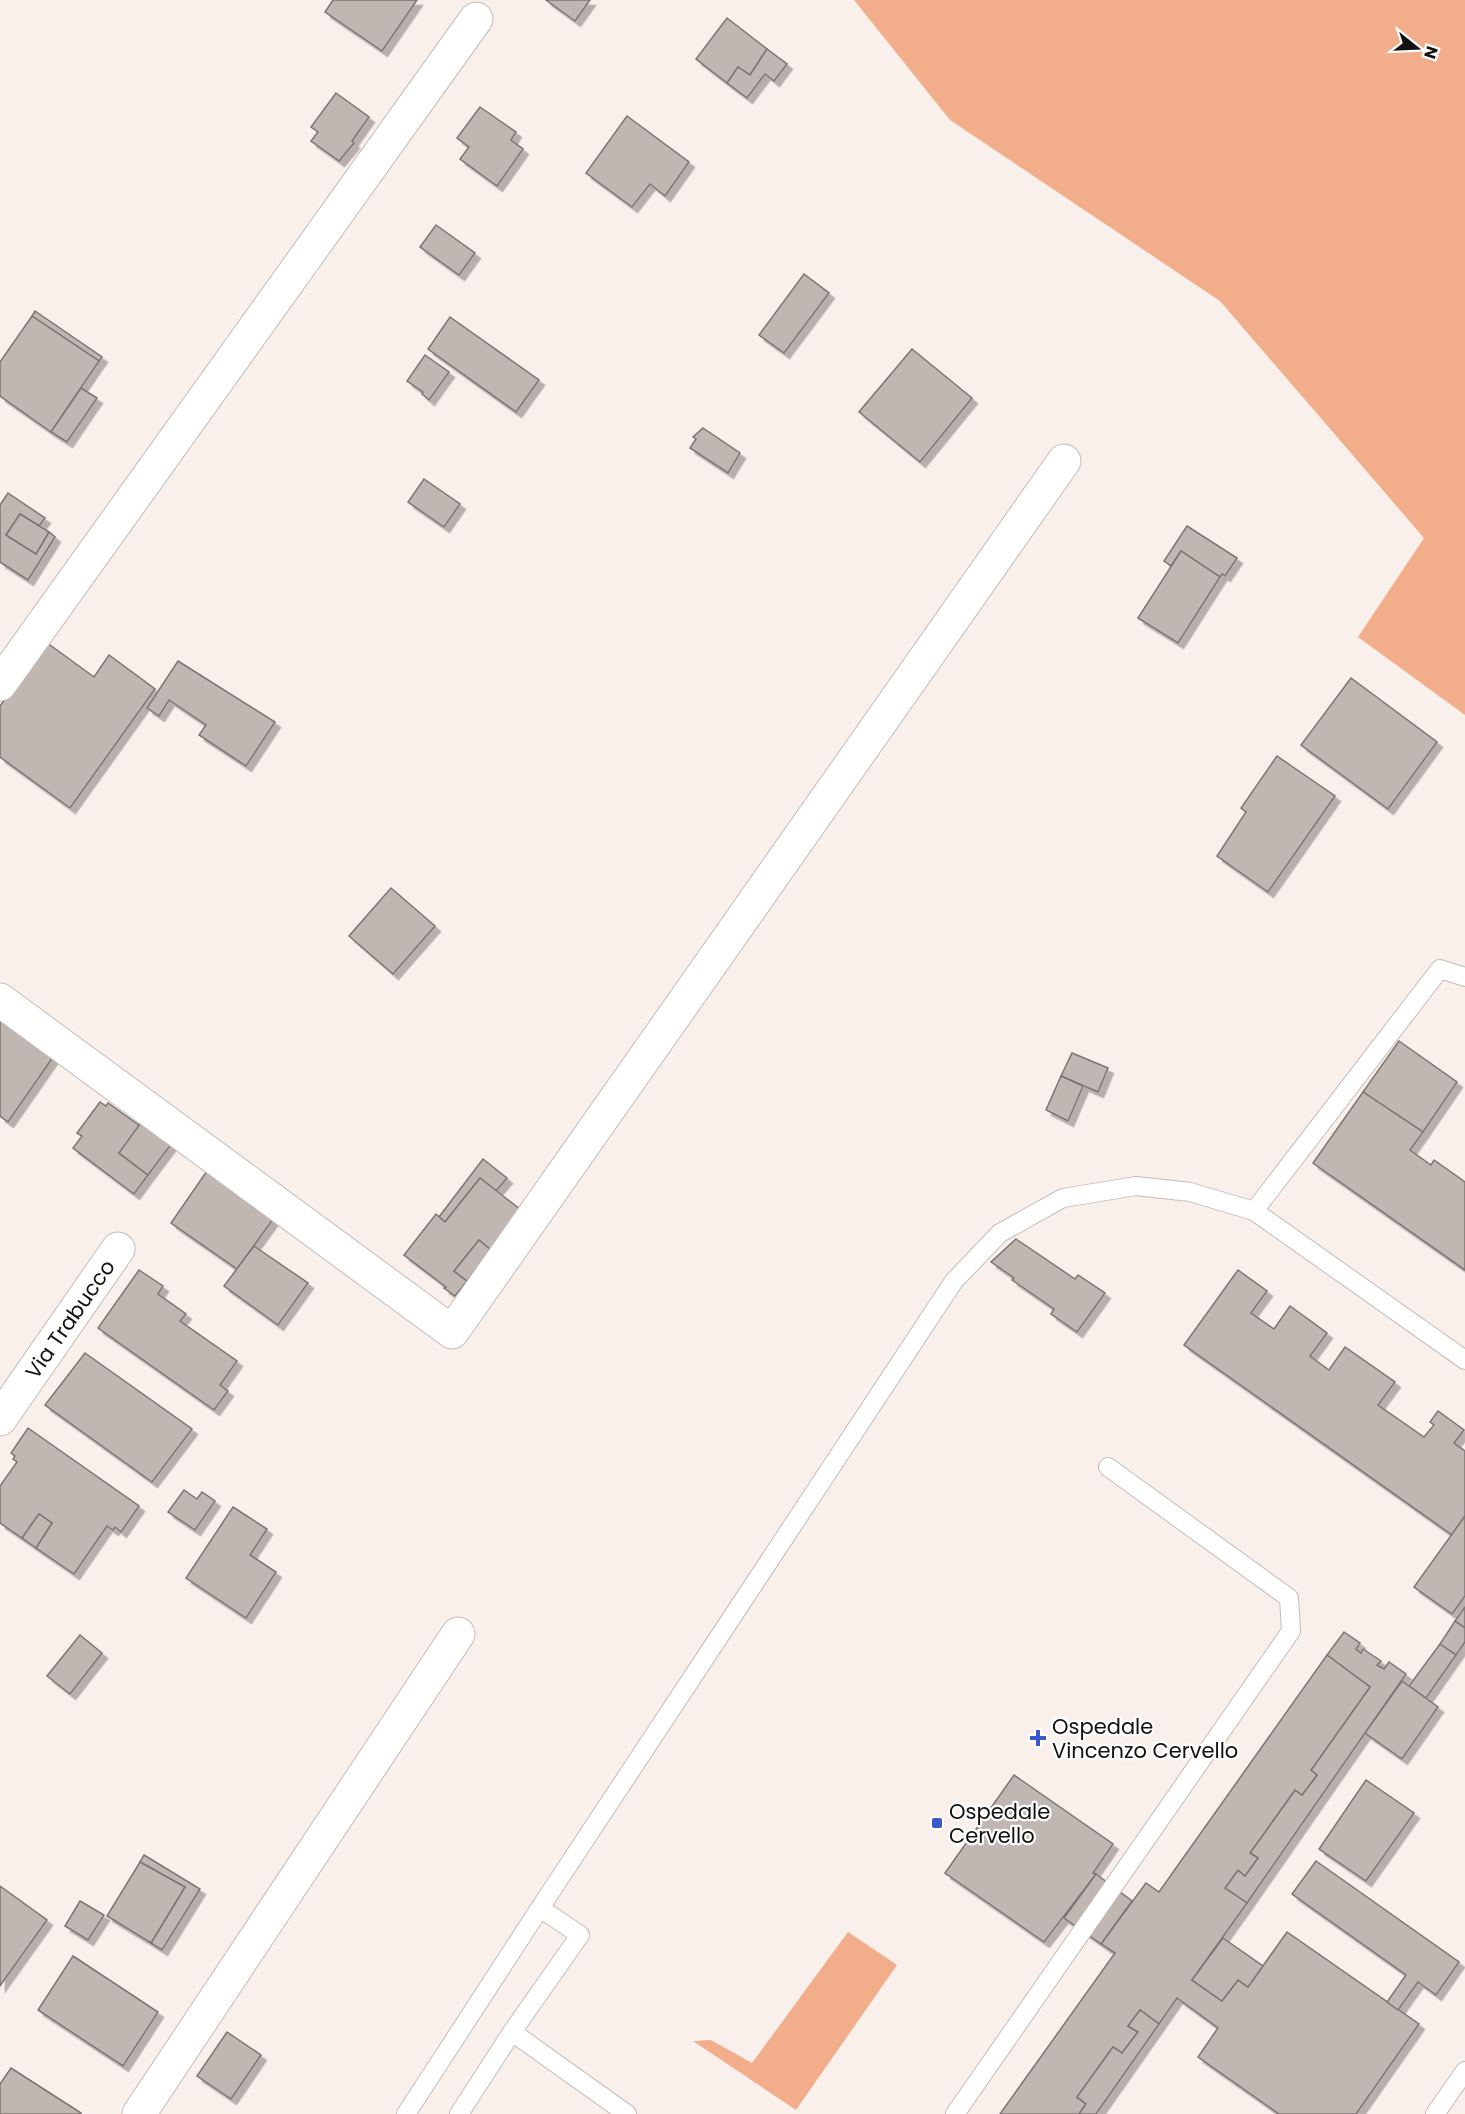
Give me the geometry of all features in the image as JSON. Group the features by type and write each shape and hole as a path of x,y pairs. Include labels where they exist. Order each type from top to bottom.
{"street":[{"path":"0,684 476,20"},
{"path":"0,1000 452,1332 1064,460"},
{"name":"Via Trabucco","path":"0,1419 118,1249"},
{"path":"139,2114 458,1634"}],"lane":[{"path":"1254,1211 1440,969 1465,977"},
{"path":"406,2114 954,1281 1000,1233 1063,1198 1136,1186 1190,1192 1254,1211 1465,1360"},
{"path":"956,2114 1291,1631 1289,1598 1108,1467"},
{"path":"459,2114 512,2032 580,1935 540,1908"},
{"path":"512,2032 627,2114"},
{"path":"1435,2114 1465,2071"}],"shaded area":[{"path":"854,0 1465,0 1465,715 1358,637 1424,538 1220,301 950,120"},
{"path":"848,1932 897,1965 796,2110 693,2041 711,2040 752,2063"}],"building":[{"path":"333,0 417,0 382,51 325,12"},
{"path":"546,0 590,0 575,21"},
{"path":"727,18 767,49 750,75 738,67 727,83 696,59"},
{"path":"767,49 787,64 774,81 765,74 747,98 727,83 738,67 750,75"},
{"path":"336,93 369,117 352,141 354,143 339,161 311,141 318,132 311,127"},
{"path":"480,107 516,132 511,140 523,149 497,186 460,159 469,147 457,138"},
{"path":"627,116 689,162 665,196 650,184 632,207 586,173"},
{"path":"436,225 475,253 459,275 420,247"},
{"path":"804,274 829,293 784,353 759,335"},
{"path":"35,311 102,357 99,361 32,316"},
{"path":"32,316 99,361 51,432 0,396 0,362"},
{"path":"450,317 539,380 516,412 428,349"},
{"path":"912,349 972,398 920,462 859,412"},
{"path":"425,355 449,372 429,400 422,394 423,392 407,381"},
{"path":"81,388 97,398 67,442 51,432"},
{"path":"703,428 740,453 728,473 690,448 696,439 693,437"},
{"path":"424,479 460,504 444,527 408,502"},
{"path":"8,493 45,518 39,526 20,514 6,535 36,554 49,532 55,537 28,580 0,562 0,505"},
{"path":"20,514 49,532 36,554 6,535"},
{"path":"1187,526 1237,558 1225,576 1222,574 1220,577 1181,551 1171,566 1164,561"},
{"path":"1181,551 1220,577 1178,643 1138,618"},
{"path":"46,642 94,677 109,655 155,689 70,808 0,757 0,706"},
{"path":"178,661 275,722 246,766 199,735 206,725 169,700 159,716 147,708"},
{"path":"1351,678 1437,742 1388,809 1301,745"},
{"path":"1277,756 1335,796 1268,892 1217,856 1246,812 1241,808"},
{"path":"391,888 435,926 393,974 349,936"},
{"path":"0,1016 60,1047 8,1122 0,1116"},
{"path":"1399,1041 1457,1082 1423,1132 1363,1092"},
{"path":"1072,1053 1108,1068 1098,1092 1061,1076"},
{"path":"1061,1076 1083,1086 1068,1121 1046,1110"},
{"path":"1363,1092 1423,1132 1410,1150 1431,1165 1434,1160 1465,1182 1465,1270 1313,1163"},
{"path":"100,1102 106,1106 108,1103 140,1126 119,1153 148,1175 134,1194 73,1148 82,1136 77,1133"},
{"path":"142,1121 172,1143 148,1175 119,1153"},
{"path":"483,1159 507,1178 496,1191 480,1178 445,1222 439,1217"},
{"path":"209,1168 276,1215 237,1269 171,1223"},
{"path":"480,1178 521,1210 491,1250 479,1240 454,1271 467,1281 455,1296 404,1255 436,1214 445,1222"},
{"path":"1016,1239 1075,1279 1078,1275 1105,1293 1077,1332 1051,1314 1054,1309 1012,1280 1014,1278 991,1262"},
{"path":"479,1240 491,1250 467,1281 454,1271"},
{"path":"254,1246 308,1283 278,1325 224,1286"},
{"path":"139,1270 163,1286 158,1294 186,1314 180,1321 237,1361 220,1385 228,1391 214,1410 98,1328"},
{"path":"1238,1270 1267,1291 1251,1313 1274,1329 1290,1306 1327,1333 1310,1356 1329,1370 1345,1347 1395,1382 1378,1405 1424,1437 1434,1425 1430,1422 1438,1411 1464,1430 1454,1443 1465,1451 1465,1516 1452,1535 1184,1345"},
{"path":"85,1353 192,1429 152,1482 45,1405"},
{"path":"28,1428 139,1506 121,1532 115,1527 113,1530 107,1526 74,1574 36,1548 52,1523 39,1514 22,1538 0,1523 0,1486 17,1462 11,1453"},
{"path":"184,1490 197,1499 202,1492 215,1501 195,1530 168,1512"},
{"path":"233,1507 267,1529 250,1555 276,1572 246,1618 186,1578"},
{"path":"39,1514 52,1523 36,1548 22,1538"},
{"path":"1465,1516 1465,1596 1452,1614 1414,1587"},
{"path":"1465,1607 1465,1628 1455,1621"},
{"path":"1455,1621 1465,1628 1465,1642 1456,1655 1440,1644"},
{"path":"1344,1632 1360,1643 1356,1649 1361,1653 1363,1649 1381,1661 1377,1665 1384,1669 1389,1662 1406,1674 1247,1903 1225,1888 1238,1870 1245,1876 1258,1858 1250,1853 1295,1790 1302,1795 1317,1775 1311,1770 1370,1687 1327,1655"},
{"path":"80,1635 102,1653 70,1694 47,1676"},
{"path":"1440,1644 1456,1655 1426,1698 1409,1686"},
{"path":"1327,1655 1370,1687 1311,1770 1317,1775 1302,1795 1295,1790 1250,1853 1258,1858 1245,1876 1238,1870 1225,1888 1247,1903 1192,1980 1222,2001 1238,1980 1248,1987 1287,1932 1419,2024 1356,2114 1279,2114 1198,2057 1218,2028 1177,1998 1159,2024 1140,2010 1128,2026 1138,2032 1122,2053 1113,2047 1077,2097 1086,2104 1079,2114 1000,2114 1115,1953 1101,1944 1146,1883 1159,1892"},
{"path":"1402,1681 1438,1707 1402,1759 1365,1733"},
{"path":"1014,1775 1113,1844 1093,1873 1096,1874 1044,1942 945,1873"},
{"path":"1366,1780 1414,1813 1366,1881 1319,1849"},
{"path":"144,1855 200,1889 162,1950 151,1943 185,1887 140,1862"},
{"path":"1316,1861 1459,1962 1436,1995 1418,1982 1398,2010 1387,2002 1406,1975 1292,1894"},
{"path":"140,1862 185,1887 151,1943 107,1916"},
{"path":"1096,1874 1132,1901 1101,1944 1064,1918"},
{"path":"0,1886 47,1920 0,1986"},
{"path":"80,1901 104,1915 88,1940 65,1926"},
{"path":"1223,1938 1263,1966 1248,1987 1238,1980 1222,2001 1192,1980"},
{"path":"73,1956 158,2012 123,2066 38,2010"},
{"path":"1140,2010 1159,2024 1096,2114 1079,2114 1086,2104 1077,2097 1113,2047 1122,2053 1138,2032 1128,2026"},
{"path":"227,2032 261,2055 231,2099 197,2076"},
{"path":"11,2068 81,2114 0,2114 0,2084"}],"place":[{"name":"Ospedale Vincenzo Cervello","path":"1038,1738"},
{"name":"Ospedale Cervello","path":"937,1823"}]}
